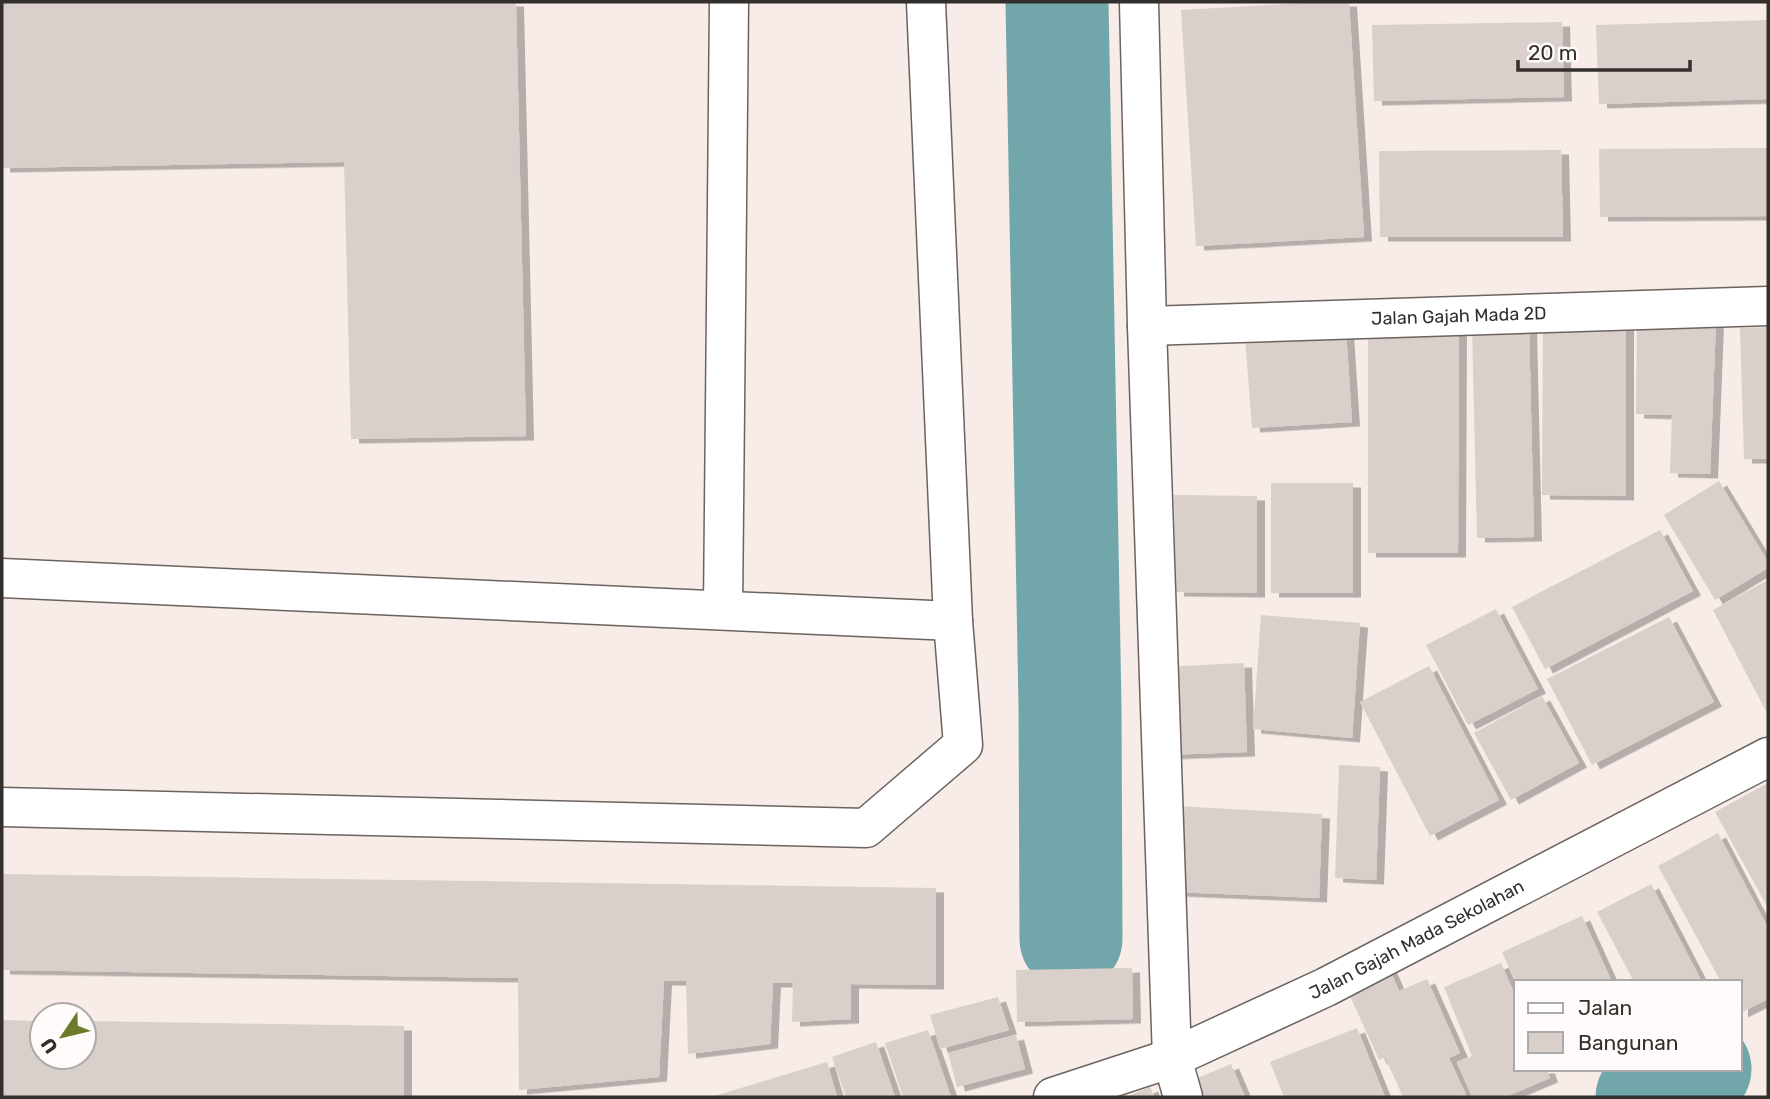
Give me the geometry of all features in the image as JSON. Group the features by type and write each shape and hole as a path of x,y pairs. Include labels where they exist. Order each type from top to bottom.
{"street":[{"path":"723,610 729,2"},
{"path":"2,807 866,828 962,745 953,621 926,2"},
{"path":"1139,2 1147,326 1172,1058 1183,1097"},
{"name":"Jalan Gajah Mada 2D","path":"1147,326 1768,306"},
{"path":"2,578 953,621"},
{"name":"Jalan Gajah Mada Sekolahan","path":"1054,1097 1172,1058 1326,987 1768,757"}],"building":[{"path":"2,2 516,2 526,436 351,439 344,162 2,168"},
{"path":"1349,2 1364,237 1196,246 1181,10"},
{"path":"1768,20 1768,99 1599,104 1596,25"},
{"path":"1562,22 1564,97 1374,101 1372,25"},
{"path":"1768,148 1768,216 1600,217 1599,149"},
{"path":"1561,150 1563,237 1380,237 1379,151"},
{"path":"1626,316 1626,496 1542,495 1543,317"},
{"path":"1637,318 1716,321 1710,474 1670,473 1672,415 1636,414"},
{"path":"1368,321 1459,321 1458,553 1368,553"},
{"path":"1529,327 1534,537 1477,538 1472,328"},
{"path":"1768,327 1768,459 1744,459 1740,328"},
{"path":"1346,331 1352,422 1252,428 1245,338"},
{"path":"1719,481 1768,562 1768,568 1715,600 1664,515"},
{"path":"1271,483 1353,483 1353,593 1271,593"},
{"path":"1174,495 1257,496 1257,593 1176,592"},
{"path":"1660,530 1693,591 1545,669 1512,607"},
{"path":"1768,580 1768,715 1713,610"},
{"path":"1496,609 1538,689 1468,725 1426,645"},
{"path":"1261,615 1360,623 1352,738 1253,729"},
{"path":"1669,617 1714,702 1592,765 1547,679"},
{"path":"1244,663 1247,752 1164,755 1160,667"},
{"path":"1429,666 1499,800 1430,836 1360,702"},
{"path":"1542,696 1579,763 1511,800 1474,733"},
{"path":"1339,765 1380,767 1376,880 1335,878"},
{"path":"1768,783 1768,908 1715,812"},
{"path":"1176,806 1322,814 1319,898 1173,892"},
{"path":"1718,833 1768,928 1768,999 1742,1012 1742,980 1720,980 1658,866"},
{"path":"2,874 936,888 936,985 851,984 851,1019 792,1022 793,983 773,983 770,1044 688,1054 686,981 664,981 659,1077 519,1090 518,978 2,970"},
{"path":"1651,884 1701,980 1633,980 1597,912"},
{"path":"1582,916 1611,980 1515,980 1502,952"},
{"path":"1501,963 1514,993 1514,1071 1548,1071 1550,1078 1505,1097 1472,1097 1457,1062 1472,1056 1444,987"},
{"path":"1132,968 1133,1019 1017,1022 1016,970"},
{"path":"1389,968 1399,991 1427,979 1460,1053 1449,1058 1467,1097 1403,1097 1385,1057 1379,1060 1346,987"},
{"path":"998,997 1009,1030 940,1049 930,1015"},
{"path":"2,1020 28,1021 28,1071 98,1071 98,1021 404,1026 404,1097 2,1097"},
{"path":"1357,1028 1385,1097 1284,1097 1270,1062"},
{"path":"928,1030 951,1097 903,1097 885,1043"},
{"path":"1016,1035 1025,1069 957,1087 948,1053"},
{"path":"876,1042 895,1097 846,1097 832,1057"},
{"path":"827,1062 837,1097 711,1097"},
{"path":"1231,1064 1245,1097 1192,1097 1186,1083"},
{"path":"1150,1087 1154,1097 1126,1097"}],"waterway":[{"path":"1057,2 1070,707 1071,939"},
{"path":"1647,1097 1696,1071"}]}
